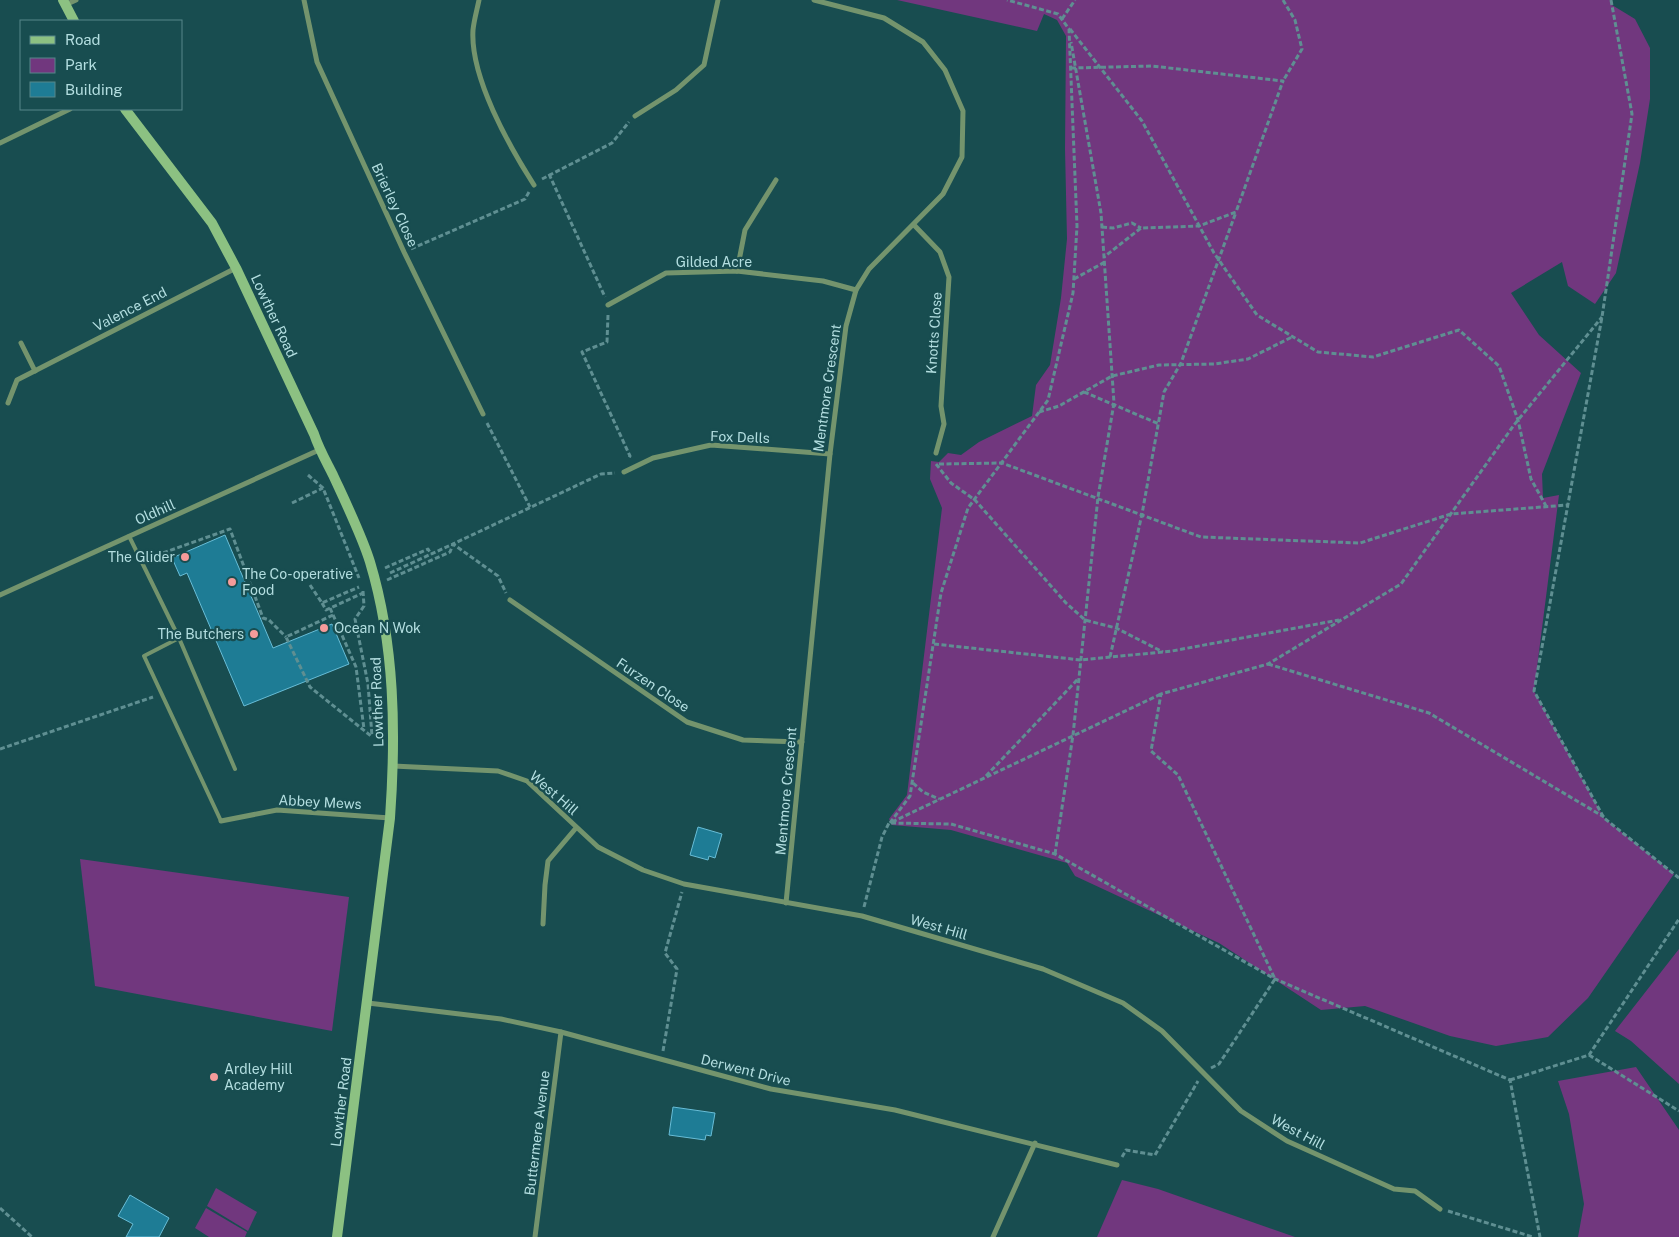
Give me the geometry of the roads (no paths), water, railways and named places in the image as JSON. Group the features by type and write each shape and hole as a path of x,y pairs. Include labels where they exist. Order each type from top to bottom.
{"street":[{"path":"73,20 64,2 76,0"},
{"name":"Brierley Close","path":"304,0 318,62 404,252 483,414"},
{"path":"478,0 473,32 481,82 516,156 534,185"},
{"path":"634,116 676,90 704,65 718,0"},
{"name":"Mentmore Crescent","path":"786,903 830,454 846,326 856,290 869,269 943,194 962,157 963,111 948,78 923,42 884,18 814,0"},
{"path":"0,143 68,110"},
{"name":"Lowther Road","path":"126,110 212,223 236,268 314,434 319,450 333,475 370,562 390,654 394,766 390,818 337,1237"},
{"path":"737,271 745,230 776,180"},
{"name":"Knotts Close","path":"914,225 940,252 949,276 941,406 944,424 936,453"},
{"name":"Valence End","path":"8,402 17,380 236,268"},
{"name":"Gilded Acre","path":"608,305 666,273 737,271 823,281 856,290"},
{"path":"21,343 35,371"},
{"name":"Fox Dells","path":"624,472 653,458 711,445 830,454"},
{"name":"Oldhill","path":"0,595 319,450"},
{"name":"Furzen Close","path":"510,600 687,722 743,740 802,742"},
{"name":"West Hill","path":"394,766 498,771 527,781 598,847 643,870 684,884 862,916 1043,969 1123,1003 1162,1031 1241,1111 1287,1141 1394,1189 1415,1191 1440,1209"},
{"name":"Abbey Mews","path":"221,821 277,810 390,818"},
{"path":"543,924 544,885 548,861 576,828"},
{"name":"Derwent Drive","path":"368,1003 501,1019 561,1032 771,1090 895,1110 1035,1143 1117,1165"},
{"name":"Buttermere Avenue","path":"535,1237 561,1032"},
{"path":"994,1237 1035,1143"}],"lane":[{"path":"129,536 179,638 234,769"},
{"path":"179,638 144,656 221,821"}],"place":[{"name":"The Glider","path":"185,557"},
{"name":"The Co-operative Food","path":"232,582"},
{"name":"Ocean N Wok","path":"324,628"},
{"name":"The Butchers","path":"254,634"},
{"name":"Ardley Hill Academy","path":"214,1077"}]}
